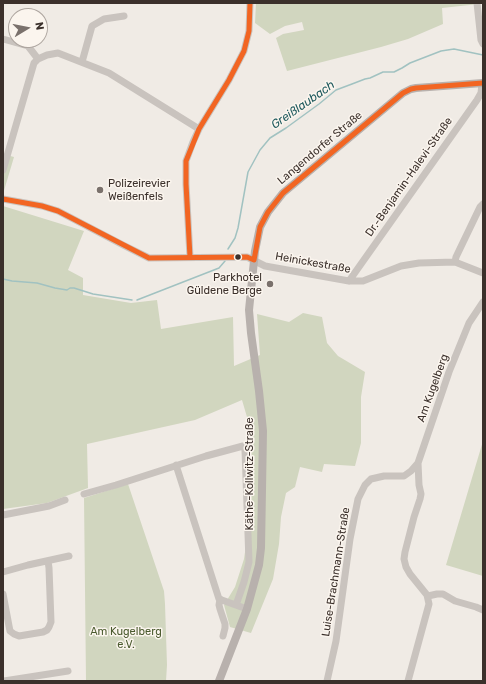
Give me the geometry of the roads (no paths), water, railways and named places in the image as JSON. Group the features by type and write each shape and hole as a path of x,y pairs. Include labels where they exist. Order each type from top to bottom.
{"main road":[{"name":"Langendorfer Straße","path":"254,260 260,227 268,212 283,193 403,93 416,88 482,83"},
{"name":"Käthe-Kollwitz-Straße","path":"219,681 247,609 259,565 261,541 263,431 250,315 254,260"}],"street":[{"path":"190,257 186,161 199,129 229,80 244,51 249,31 250,3"},
{"path":"477,3 481,40 483,44"},
{"path":"82,62 92,26 104,20 124,16"},
{"path":"3,39 28,46 38,59"},
{"path":"3,170 34,63 38,59 47,55 58,53 109,73 199,129"},
{"name":"Dr.-Benjamin-Halevi-Straße","path":"349,281 477,100 481,93 482,83"},
{"path":"3,199 42,206 58,211 149,258 247,257 254,260"},
{"path":"455,262 480,207 483,204"},
{"name":"Heinickestraße","path":"254,260 266,266 349,281 363,281 401,266 419,263 455,262 483,273"},
{"name":"Am Kugelberg","path":"428,596 410,574 404,560 414,517 420,499 418,463 449,372 469,323 483,302"},
{"path":"84,494 243,446 245,450 248,562 244,582 236,605"},
{"path":"404,476 418,463"},
{"path":"176,465 216,591 220,599 219,605 225,624 223,636"},
{"name":"Luise-Brachmann-Straße","path":"327,681 336,641 350,539 358,499 365,485 371,479 384,476 404,476"},
{"path":"404,476 411,478 419,485"},
{"path":"3,515 49,506 65,500"},
{"path":"3,572 69,556"},
{"path":"3,594 10,631 18,636 43,632 46,630 51,622 50,568 48,561"},
{"path":"408,681 429,604 428,596 443,594 455,601 483,610"},
{"path":"220,599 247,609"},
{"path":"4,681 68,670"},
{"path":"57,673 57,681"}],"waterway":[{"name":"Greißlaubach","path":"228,249 235,238 238,228 248,172 260,150 270,138 286,128 336,90 383,72 394,72 410,63 441,51 454,49 483,55"},
{"name":"Greißlaubach","path":"137,300 219,268 225,261"},
{"name":"Greißlaubach","path":"3,279 37,283 67,290 74,288 93,294 132,300"}],"place":[{"name":"Polizeirevier Weißenfels","path":"100,190"},
{"name":"Parkhotel Güldene Berge","path":"270,284"}],"park label":[{"name":"Am Kugelberg e.V.","path":"126,638"}]}
